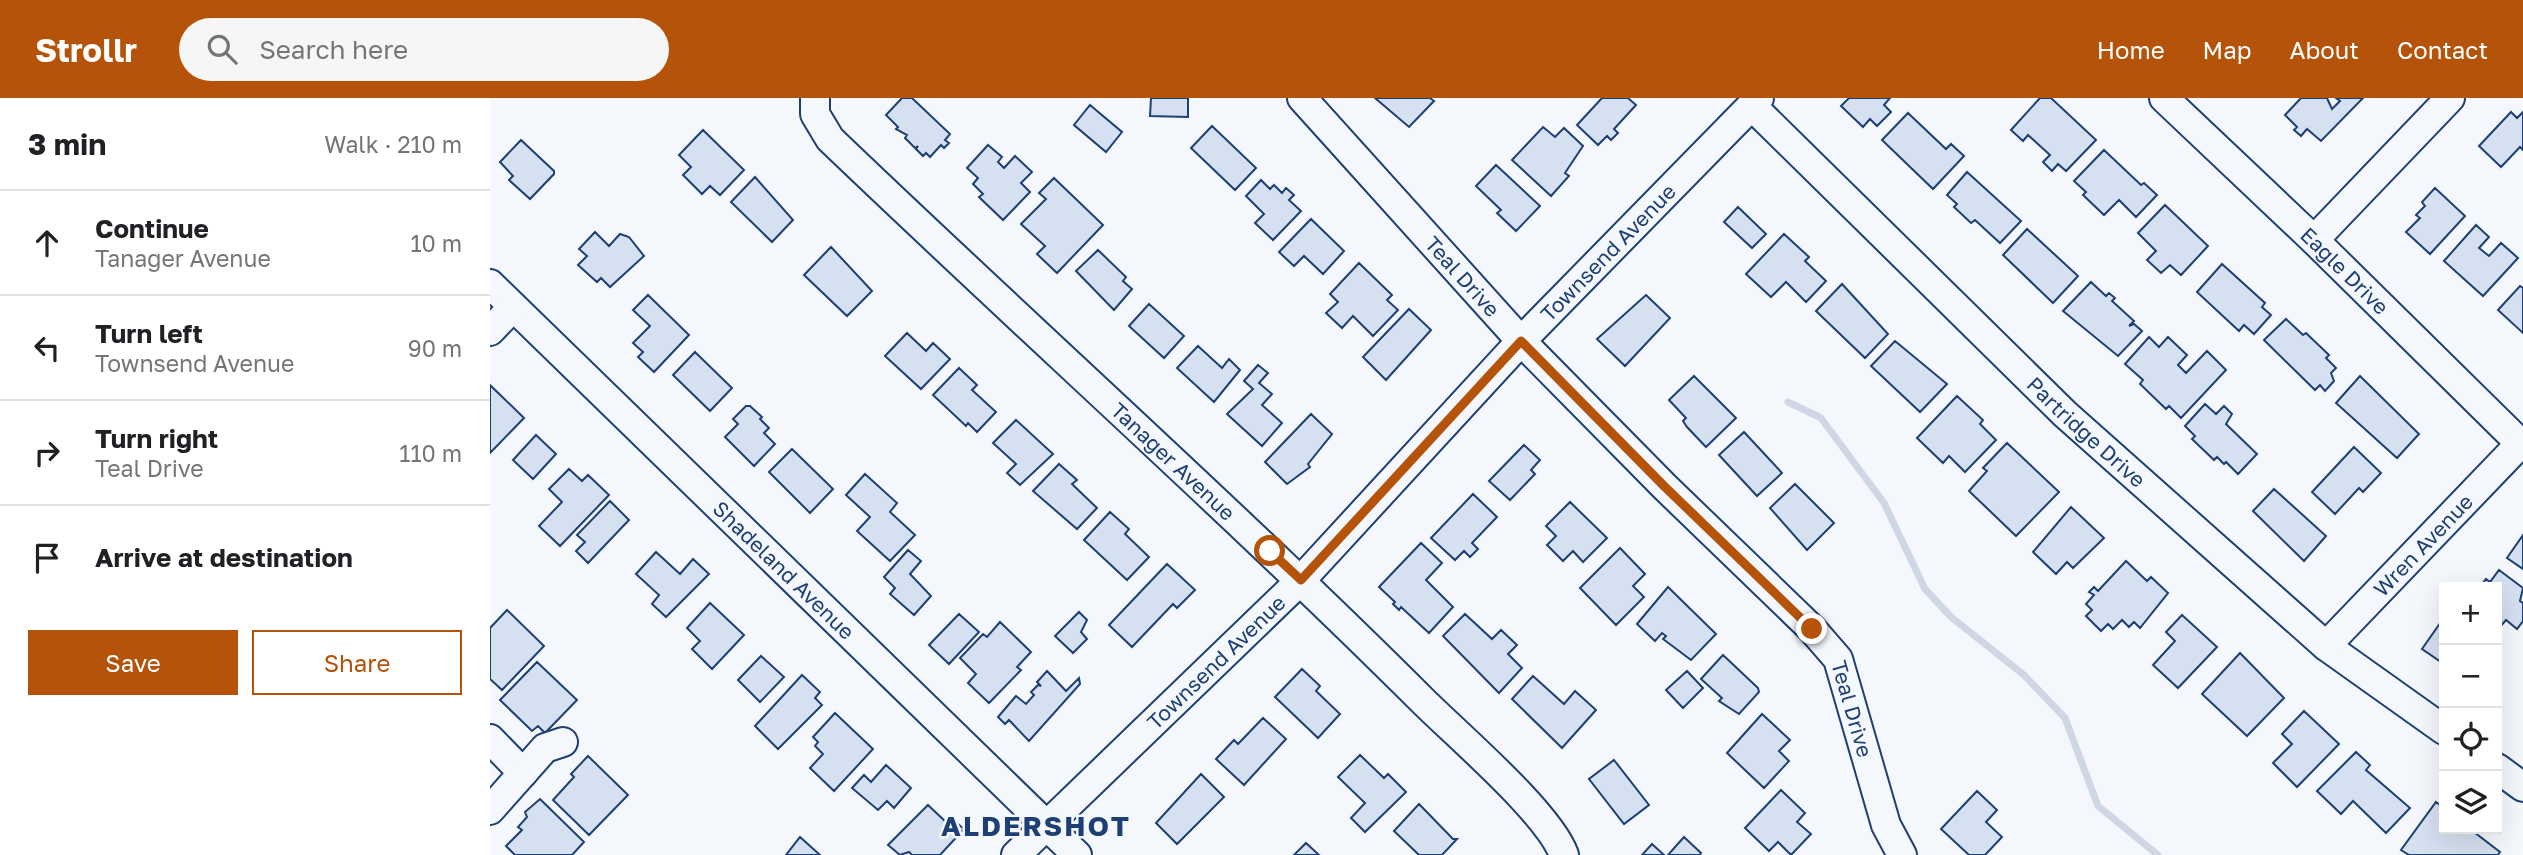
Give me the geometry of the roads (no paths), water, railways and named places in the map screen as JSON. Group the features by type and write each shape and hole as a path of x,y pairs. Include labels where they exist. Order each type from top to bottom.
{"street":[{"name":"Tanager Avenue","path":"815,98 815,114 830,139 1301,580 1521,798 1559,841 1564,855"},
{"name":"Teal Drive","path":"1302,98 1521,341 1665,487 1812,629 1838,659 1886,825 1902,855"},
{"name":"Eagle Drive","path":"2164,98 2314,240 2521,445"},
{"path":"2314,240 2450,98"},
{"name":"Townsend Avenue","path":"1016,855 1301,580 1521,341 1755,102"},
{"name":"Partridge Drive","path":"1755,102 2066,414 2326,646 2439,726"},
{"name":"Shadeland Avenue","path":"490,284 1077,855"},
{"path":"490,331 513,307"},
{"name":"Wren Avenue","path":"2326,646 2521,445"},
{"path":"490,739 523,773"},
{"path":"490,810 545,748 563,743"},
{"path":"2501,771 2523,787"}],"waterway":[{"path":"1788,402 1821,418 1884,503 1925,589 1951,617 2024,675 2065,718 2098,806 2158,855"}],"district":[{"name":"ALDERSHOT","path":"1036,825"}]}
